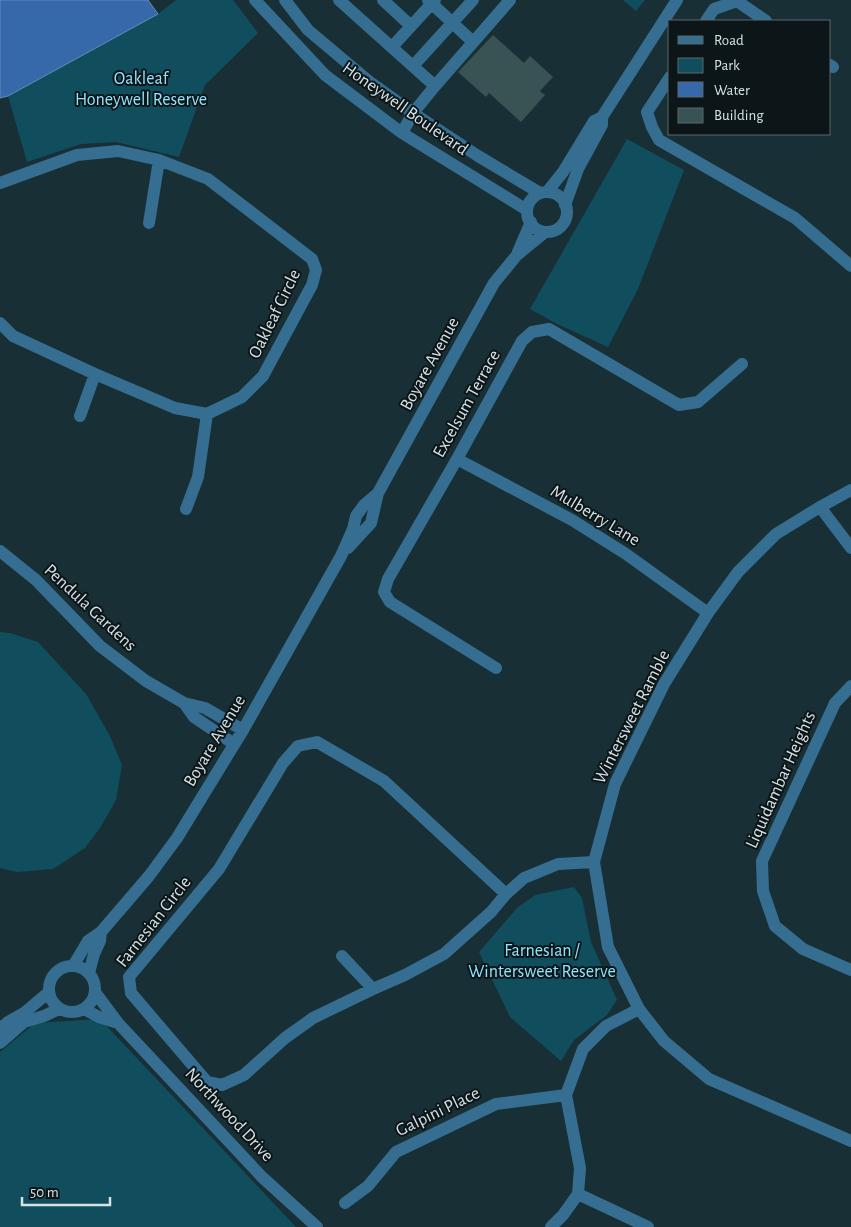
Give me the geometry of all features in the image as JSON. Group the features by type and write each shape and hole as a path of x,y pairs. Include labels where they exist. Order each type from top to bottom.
{"street":[{"name":"Honeywell Boulevard","path":"255,0 325,75 402,132 529,216"},
{"name":"Honeywell Boulevard","path":"285,0 308,30 372,83 478,156 543,192"},
{"path":"339,0 435,86"},
{"path":"383,0 411,26"},
{"path":"413,66 473,0"},
{"path":"402,132 413,113 435,86 510,0"},
{"path":"602,117 602,125 578,170 566,204 565,219 557,229 544,232 536,229 529,216 530,202 563,172 594,121 602,117 677,0"},
{"path":"392,47 431,1 473,42"},
{"path":"707,20 714,8 737,1 765,20"},
{"path":"668,80 647,112 652,127 660,140 795,218 851,265"},
{"name":"Oakleaf Circle","path":"0,183 77,155 118,151 159,160 208,178 312,259 316,270 312,285 263,376 242,397 207,414"},
{"path":"149,223 159,160"},
{"path":"543,192 556,194 566,204"},
{"name":"Boyare Avenue","path":"517,254 529,216"},
{"name":"Boyare Avenue","path":"72,966 88,941 101,932 149,876 178,838 243,730 341,556 371,523 378,493 494,283 517,254 544,232"},
{"path":"0,323 13,336 95,374 175,408 207,414 198,478 186,509"},
{"name":"Excelsum Terrace","path":"496,668 390,602 384,592 388,579 522,341 532,332 549,329 679,405 698,402 742,364"},
{"path":"80,416 95,374"},
{"name":"Mulberry Lane","path":"457,459 572,520 626,554 708,613"},
{"name":"Wintersweet Ramble","path":"851,490 776,534 738,572 708,613 664,684 615,784 594,862 608,947 639,1009 664,1041 709,1079 851,1142"},
{"path":"820,507 851,548"},
{"name":"Pendula Gardens","path":"0,551 36,580 100,646 146,681 184,703 205,708 243,730"},
{"name":"Liquidambar Heights","path":"851,686 835,703 762,861 763,891 775,926 803,949 851,970"},
{"name":"Pendula Gardens","path":"184,703 194,717 234,744"},
{"name":"Farnesian Circle","path":"506,894 384,782 317,742 298,746 283,763 219,868 129,977 131,993 208,1082 222,1084 244,1076 286,1038 313,1018 405,975 444,954 491,912 506,894 524,878 558,864 594,862"},
{"name":"Boyare Avenue","path":"89,973 100,941 101,932"},
{"path":"342,956 372,989"},
{"path":"72,966 89,973 93,978 96,992 90,1005 78,1012 72,1013 59,1009 51,1000 48,992 50,983 56,973 61,969 72,966"},
{"path":"0,1029 24,1013 48,992"},
{"name":"Northwood Drive","path":"96,992 118,1023 262,1176 317,1227"},
{"path":"0,1043 24,1022 59,1009"},
{"name":"Northwood Drive","path":"84,1009 99,1017 118,1023"},
{"path":"550,1227 563,1215 578,1194 580,1168 566,1095 583,1049 606,1026 639,1009"},
{"name":"Galpini Place","path":"345,1203 368,1186 396,1152 496,1104 566,1095"},
{"path":"578,1194 648,1227"}],"green space":[{"name":"Oakleaf Honeywell Reserve","path":"176,0 233,0 258,33 205,85 179,157 116,142 81,144 27,162 8,96 158,14"},
{"path":"623,0 645,0 636,11"},
{"path":"627,139 684,170 638,289 608,347 557,324 530,309"},
{"path":"0,632 10,633 38,642 86,694 110,736 122,765 116,800 100,828 85,848 53,869 17,872 0,868"},
{"name":"Farnesian / Wintersweet Reserve","path":"574,887 582,898 591,942 617,1000 607,1015 574,1040 561,1061 510,1017 479,952 517,908 535,895"},
{"path":"100,1019 296,1227 0,1227 0,1052 35,1023"}],"water":[{"path":"0,0 148,0 158,14 8,96 0,98"}],"building":[{"path":"493,35 524,63 530,56 553,77 540,91 545,95 521,122 489,93 486,97 458,72"}]}
